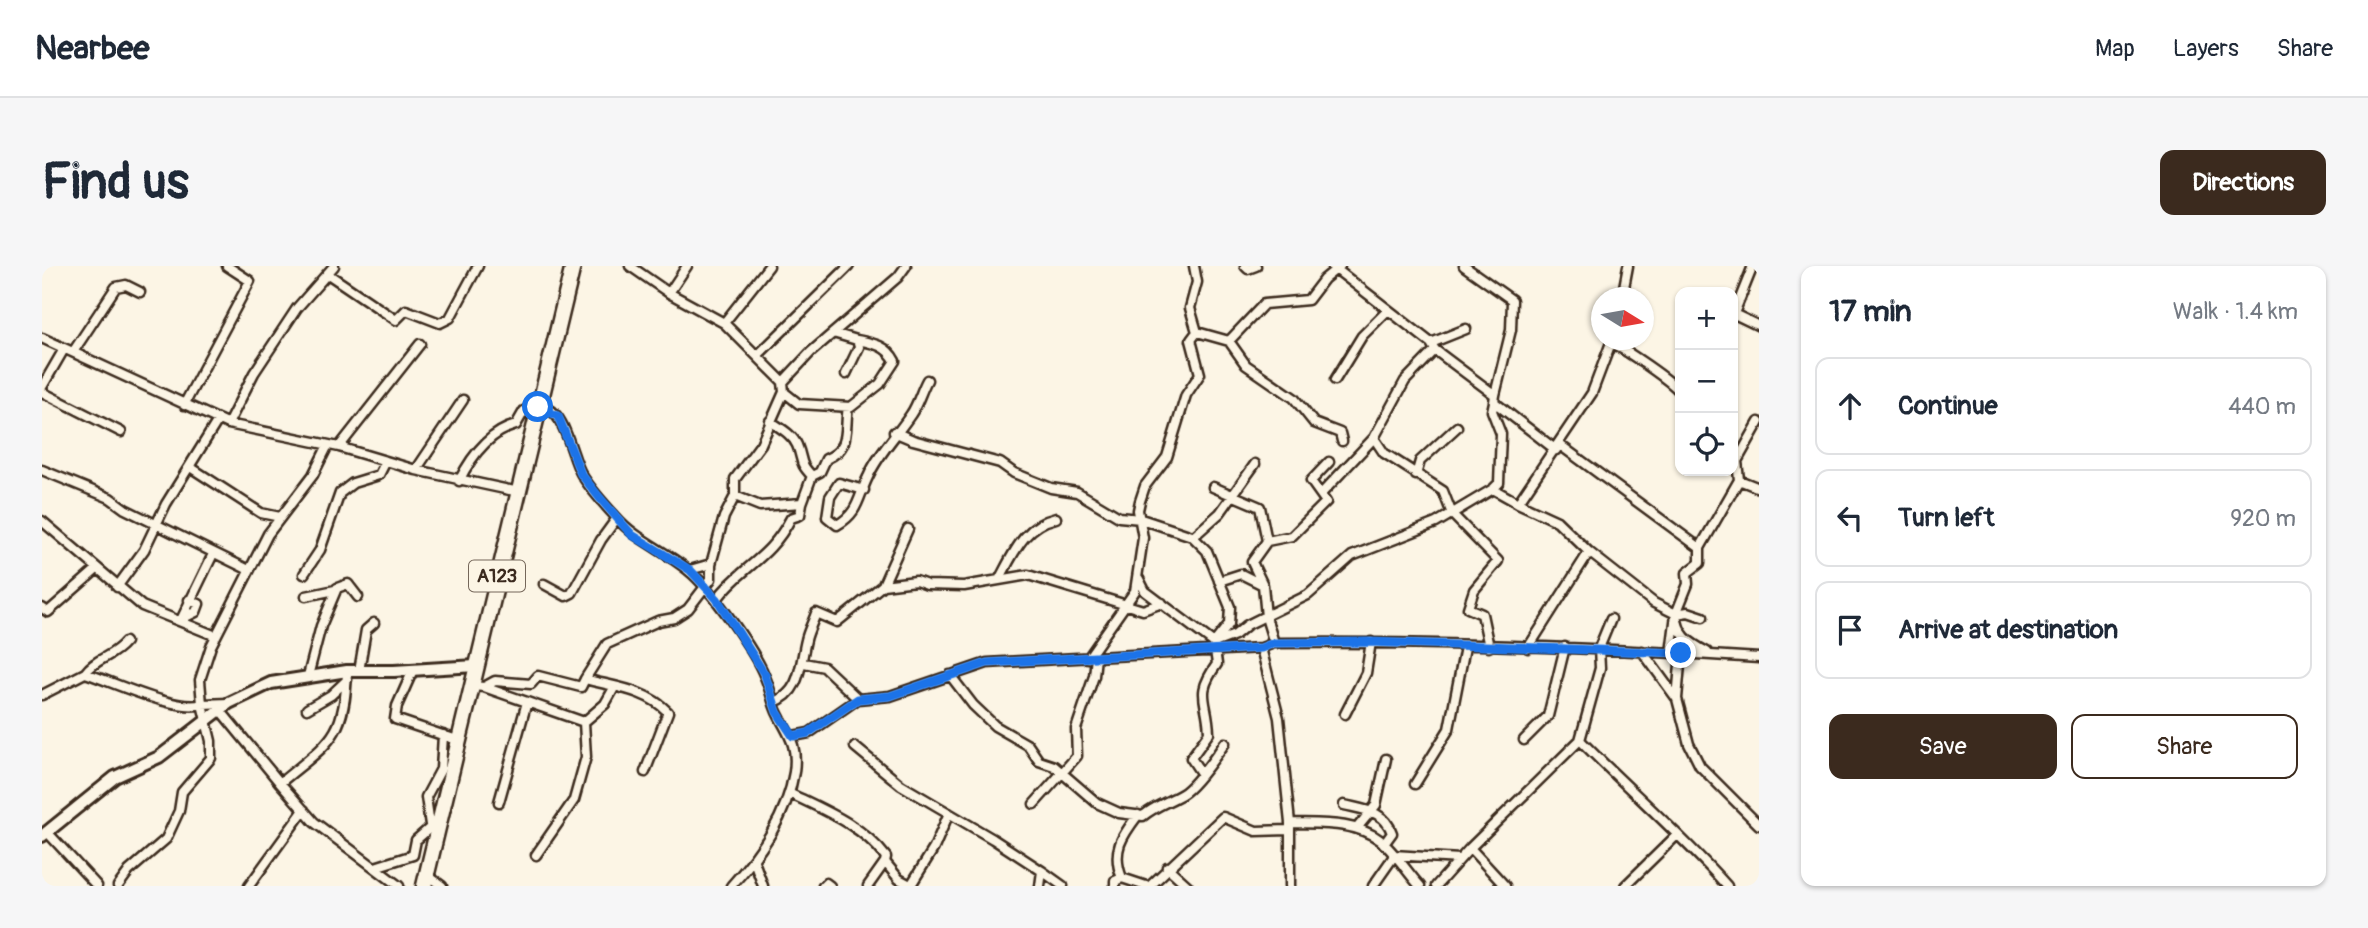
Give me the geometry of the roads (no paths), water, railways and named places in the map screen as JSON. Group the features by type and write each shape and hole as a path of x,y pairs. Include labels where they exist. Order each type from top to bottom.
{"highway":[{"name":"A123","path":"426,881 434,827 479,686 476,666 573,266"}],"street":[{"path":"184,405 250,281 227,266"},
{"path":"228,424 254,373 297,308 334,266"},
{"path":"328,274 396,320 406,310 412,310 440,323 450,318 478,266"},
{"path":"479,686 495,681 531,684 538,676 581,687 607,644 658,621 674,618 688,609 711,579 710,564 724,517 735,496 739,471 761,444 784,392 783,382 724,323 669,293 630,266"},
{"path":"669,293 687,266"},
{"path":"724,323 769,266"},
{"path":"758,355 849,266"},
{"path":"783,382 833,333 879,295 906,266"},
{"path":"1034,804 1077,756 1076,729 1094,676 1092,657 1135,591 1139,579 1143,538 1138,510 1145,486 1167,457 1186,395 1200,374 1191,341 1197,332 1190,308 1197,282 1194,266"},
{"path":"1245,266 1248,269 1256,266"},
{"path":"1215,646 1308,595 1352,556 1436,523 1499,483 1501,433 1492,411 1511,331 1513,300 1464,266"},
{"path":"1624,287 1628,266"},
{"path":"1738,303 1753,266"},
{"path":"1229,341 1264,304 1308,300 1336,268 1494,399 1700,548"},
{"path":"121,432 42,389 116,287 126,285 141,292"},
{"path":"1335,380 1362,336 1388,310"},
{"path":"1738,317 1759,326"},
{"path":"1321,494 1374,438 1405,381 1433,347 1466,330"},
{"path":"1197,332 1229,341 1247,365 1294,398 1314,424 1340,433 1342,441"},
{"path":"784,392 799,404 848,407 880,384 895,361 892,354 878,344 833,333"},
{"path":"42,338 228,424 340,447 459,481 519,492"},
{"path":"846,374 859,347 857,340"},
{"path":"340,447 419,344"},
{"path":"1518,503 1592,393 1608,350"},
{"path":"1626,350 1645,367 1675,385"},
{"path":"864,490 839,483 830,498 827,517 837,525 850,518 864,490 868,476 894,432 913,411 927,380"},
{"path":"416,470 463,400"},
{"path":"459,481 470,459 490,439 505,428 516,425 527,409 538,407 558,416 581,474 617,518 632,535 690,570 717,599 765,675 774,702 793,736 795,769 779,824 766,838 754,862 731,886"},
{"path":"717,599 729,582 751,569 779,540 791,518 800,515 812,476 820,472 826,459 839,454 845,443 849,427 846,419 848,407"},
{"path":"117,587 144,550 156,523 218,420"},
{"path":"770,421 790,435 798,447 799,461 812,476"},
{"path":"1759,422 1737,461 1739,480 1700,548 1700,563 1687,573 1688,584 1676,614 1677,699 1689,744 1700,766 1759,825"},
{"path":"1416,475 1420,461 1457,427"},
{"path":"894,432 913,440 1000,463 1014,473 1051,488 1077,492 1119,516 1140,519 1193,537 1207,551 1230,607 1229,624 1215,646 1217,664 1204,682 1203,696 1209,733 1191,758 1201,773"},
{"path":"1374,438 1384,453 1443,491 1452,514 1497,561 1474,590 1468,608 1482,614 1489,647"},
{"path":"118,886 129,871 166,839 178,811 182,792 211,758 200,680 216,636 249,570 280,517 291,507 313,475 328,445"},
{"path":"304,574 320,550 340,493 352,483 379,475 386,461"},
{"path":"1274,643 1266,617 1263,585 1252,562 1267,541 1292,536 1326,502 1311,481 1329,462"},
{"path":"1193,537 1220,513 1255,464"},
{"path":"190,467 261,513 280,517"},
{"path":"42,470 110,498 125,509 249,570"},
{"path":"1739,480 1759,488"},
{"path":"1213,487 1261,507 1267,541"},
{"path":"1493,489 1557,521 1589,552 1654,603 1676,614 1688,612 1703,617"},
{"path":"735,496 760,506 802,503"},
{"path":"1000,578 1029,530 1038,523 1056,517"},
{"path":"544,584 566,596 572,593 601,540 617,518"},
{"path":"42,521 76,547 117,587 142,606 216,636"},
{"path":"774,702 787,698 803,663 806,640 816,613 837,622 883,585 908,529"},
{"path":"1528,648 1589,552"},
{"path":"181,620 213,554"},
{"path":"690,570 710,564"},
{"path":"44,612 97,569"},
{"path":"1219,581 1241,574 1263,585"},
{"path":"883,585 916,581 927,585 964,586 1028,575 1098,594 1125,606 1143,610 1162,603"},
{"path":"1139,579 1145,591 1215,646"},
{"path":"308,676 335,590 341,584 348,584 359,597"},
{"path":"306,596 335,590"},
{"path":"1676,614 1678,629 1689,643 1712,655"},
{"path":"1436,886 1470,848 1580,740 1600,668 1600,648 1611,619"},
{"path":"359,671 366,630 374,623"},
{"path":"42,695 85,673 93,663 110,657 125,642"},
{"path":"793,736 808,733 858,699 890,696 987,663 1215,646 1261,648 1274,643 1371,642 1465,647 1600,648 1759,658"},
{"path":"1345,714 1366,673 1371,642"},
{"path":"1415,784 1449,729 1465,647"},
{"path":"1524,740 1548,716 1565,647"},
{"path":"1261,648 1279,718 1290,826 1290,886"},
{"path":"1642,652 1677,699"},
{"path":"803,663 824,667 858,699"},
{"path":"97,886 45,834 115,778 159,757 225,707 271,682 308,676 347,675 359,671 476,666"},
{"path":"413,670 397,706 395,719 460,741"},
{"path":"85,673 192,707 202,704 225,707 304,810 360,860 375,867 398,886"},
{"path":"307,709 331,695 347,675"},
{"path":"281,783 323,749 339,727 344,714 347,675"},
{"path":"950,675 973,705 995,726 1028,745 1039,761 1060,772 1097,803 1119,813 1139,815"},
{"path":"585,680 601,681 614,688 620,687 649,698 668,712 645,772"},
{"path":"479,686 584,722"},
{"path":"584,722 606,704 614,688"},
{"path":"499,802 527,702"},
{"path":"536,855 575,800 586,757 584,722"},
{"path":"375,867 413,855 416,840 434,827 426,797 442,769 443,735"},
{"path":"1580,740 1638,799 1655,810 1721,884"},
{"path":"1122,878 1118,869 1118,841 1139,815 1185,792 1201,773 1206,771 1225,743"},
{"path":"855,747 901,785 950,813 1063,886"},
{"path":"1357,828 1372,811 1385,759"},
{"path":"789,793 858,829 879,848 886,857 885,862 868,886"},
{"path":"1345,805 1372,811 1389,821 1392,833 1384,844"},
{"path":"249,886 304,810"},
{"path":"885,862 899,879 911,886 934,848 950,813"},
{"path":"1115,886 1115,881 1122,878 1148,886 1223,817 1266,833 1290,826 1336,824 1357,828 1384,844 1419,886"},
{"path":"1625,886 1677,835"},
{"path":"1470,848 1505,886"},
{"path":"1393,856 1460,859"},
{"path":"1373,886 1393,856"},
{"path":"754,862 762,883 771,886"},
{"path":"1167,867 1188,886"},
{"path":"1040,886 1042,871"},
{"path":"426,881 442,886"},
{"path":"823,886 826,883 830,886"}]}
